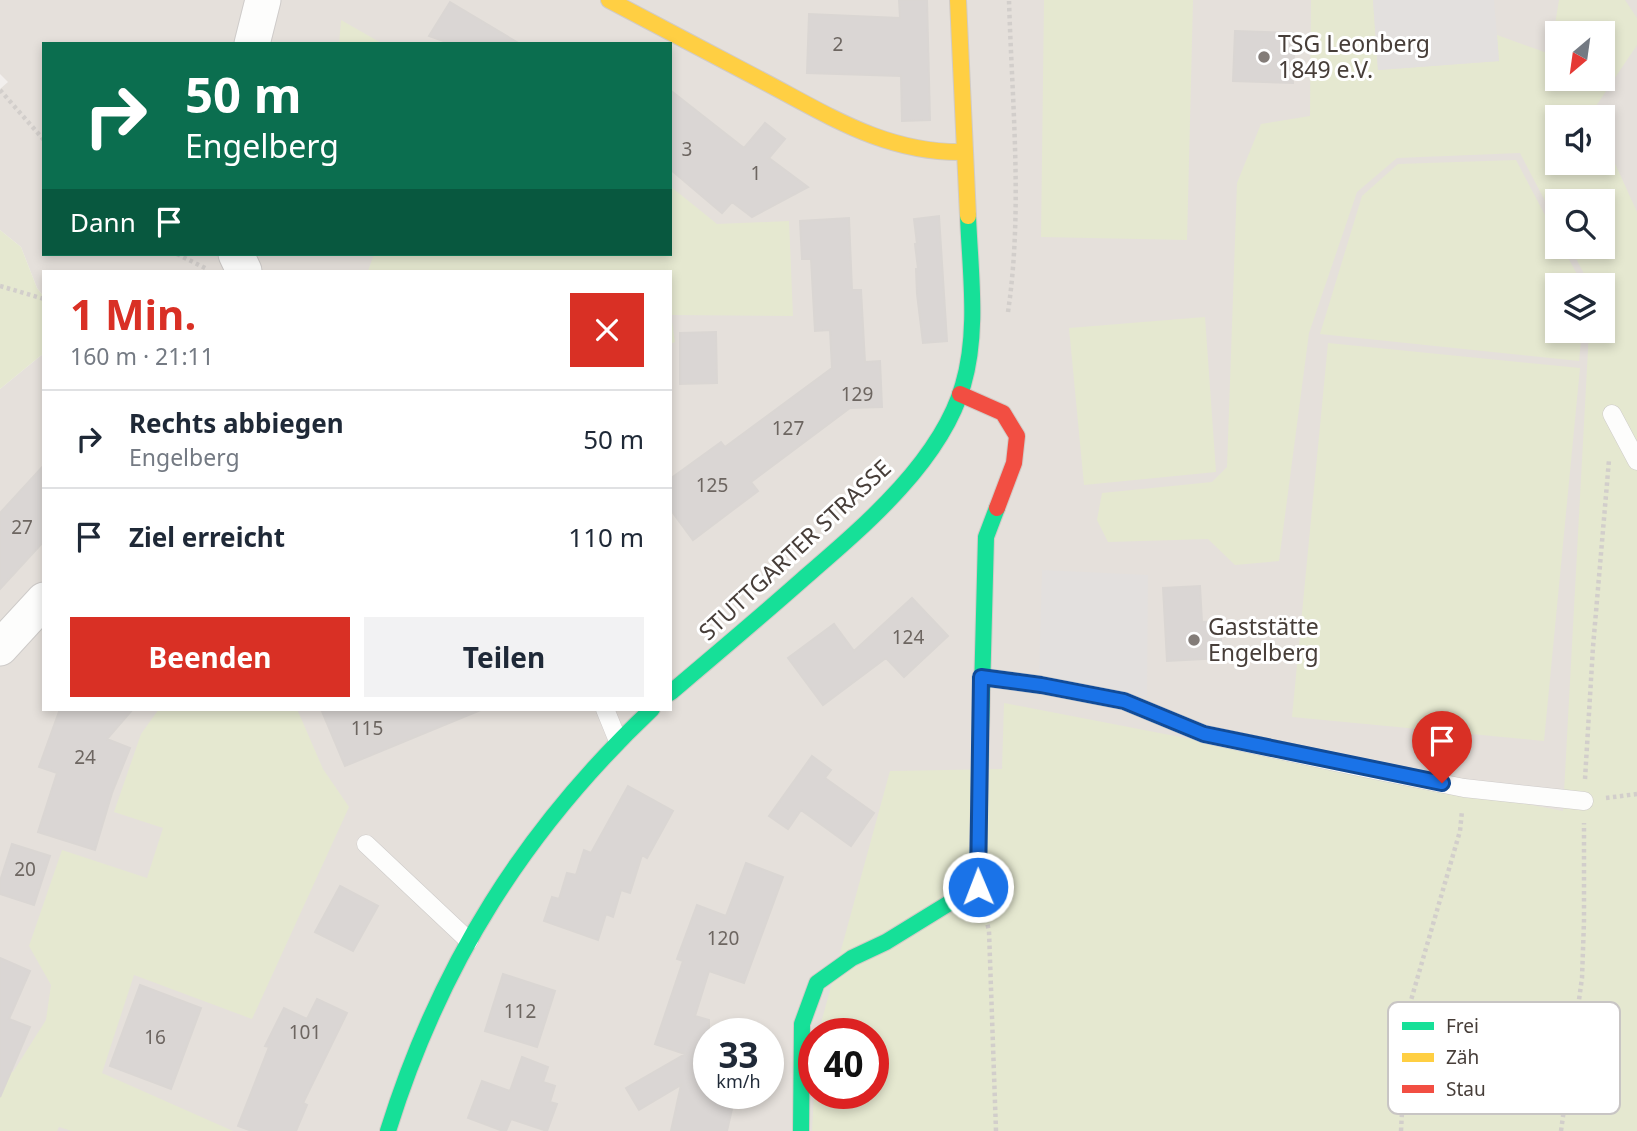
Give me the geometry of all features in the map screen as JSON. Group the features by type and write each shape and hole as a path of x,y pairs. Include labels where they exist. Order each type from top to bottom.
{"main road":[{"path":"609,0 857,130 883,141 933,154 965,152"},
{"name":"STUTTGARTER STRASSE","path":"672,691 798,584 864,524 908,479 939,436 960,394 970,351 972,311 958,0"},
{"path":"801,1131 802,1024 817,983 852,958 886,942 978,887 986,537 1014,463 1017,436 1003,413 960,394"},
{"path":"388,1131 395,1104 436,1002 469,941 524,853 575,785 650,711"}],"street":[{"path":"252,42 262,0"},
{"path":"0,648 42,602"}],"lane":[{"path":"1612,414 1637,461"},
{"path":"981,677 1124,701 1204,734 1464,788 1584,801"},
{"path":"606,711 618,741"},
{"path":"366,844 469,941"}],"path":[{"path":"1007,323 1014,274 1015,195 1009,0"},
{"path":"0,90 42,138"},
{"path":"181,256 209,270"},
{"path":"0,286 42,298"},
{"path":"1579,1002 1584,921 1584,801 1593,647 1612,414"},
{"path":"1410,1002 1460,831 1464,788"},
{"path":"1584,801 1637,794"},
{"path":"978,887 989,931 996,1131"}],"shaded area":[{"path":"0,0 1637,0 1637,1131 0,1131 0,389 42,355 42,711 672,711 672,270 42,270 42,294 21,247 0,230 0,89 8,82 0,74"},
{"path":"1373,0 1494,0 1499,61 1378,70"},
{"path":"1042,570 1148,575 1147,698 1039,676"}],"green space":[{"path":"1044,0 1193,0 1187,240 1041,237"},
{"path":"1311,0 1373,0 1378,70 1499,61 1497,35 1545,52 1545,91 1606,91 1597,105 1545,105 1545,175 1615,175 1615,163 1637,212 1637,1131 812,1131 813,1109 889,1109 889,1018 822,1018 890,771 1002,769 1004,703 1563,811 1588,343 1615,343 1615,273 1584,273 1576,259 1615,259 1615,189 1545,189 1545,201 1520,153 1397,158 1357,192 1309,333 1279,561 1235,565 1208,539 1108,542 1097,520 1102,493 1212,482 1227,467 1237,183 1261,124 1310,116"},
{"path":"1559,0 1625,0 1637,18 1637,45 1615,78 1615,21 1556,21"},
{"path":"341,20 380,42 339,42"},
{"path":"1516,160 1545,215 1545,259 1569,259 1576,273 1545,273 1545,343 1581,343 1579,361 1320,334 1362,196 1398,164"},
{"path":"672,188 717,224 789,221 793,316 672,315 672,270 368,270 373,256 672,256"},
{"path":"0,230 21,247 42,294 42,355 0,389"},
{"path":"1205,317 1216,472 1084,485 1069,328"},
{"path":"672,322 675,342 672,343"},
{"path":"1328,343 1580,368 1544,741 1292,717"},
{"path":"158,711 298,711 323,769 349,807 252,1019 134,975 102,1073 233,1131 72,1131 59,1127 57,1131 0,1131 0,1067 13,1072 46,1020 51,985 29,946 62,850 147,878 163,828 114,812 141,734"}],"building":[{"path":"899,0 927,0 930,120 902,121 901,76 807,73 809,14 900,18"},
{"path":"450,2 517,42 446,42 429,36"},
{"name":"TSG Leonberg 1849 e.V.","path":"1235,31 1295,33 1293,83 1233,81"},
{"path":"672,92 744,148 765,123 785,139 769,158 808,187 752,217 732,202 722,213 672,171"},
{"path":"939,216 947,341 923,343 917,294 914,219"},
{"path":"849,218 852,290 861,290 865,362 880,361 882,407 850,408 751,482 758,491 693,540 672,512 672,478 721,442 725,447 832,368 830,330 815,331 811,259 802,259 800,221"},
{"path":"716,332 717,383 680,384 680,333"},
{"path":"42,467 42,543 0,589 0,513"},
{"name":"Gaststätte Engelberg","path":"1200,586 1202,622 1220,621 1222,658 1167,661 1163,588"},
{"path":"912,598 948,636 904,677 886,658 823,705 788,658 834,624 854,651"},
{"path":"59,711 131,711 107,739 130,748 112,793 95,850 38,832 57,773 39,767"},
{"path":"322,711 478,711 345,766"},
{"path":"812,756 831,770 825,778 874,813 851,846 801,810 788,829 769,816"},
{"path":"628,786 673,811 647,858 642,855 630,893 621,890 613,917 606,914 598,940 544,921 552,897 559,899 567,873 576,875 584,850 591,853"},
{"path":"12,844 50,856 34,905 0,894 0,881"},
{"path":"746,863 783,877 744,983 709,971 695,1016 702,1018 693,1018 693,1109 732,1109 727,1131 671,1131 681,1085 639,1110 626,1088 685,1054 655,1044 683,961 677,959 697,905 726,916"},
{"path":"340,886 378,906 353,951 315,932"},
{"path":"0,958 30,971 9,1019 30,1027 0,1097"},
{"path":"503,974 555,991 537,1047 485,1031"},
{"path":"140,985 201,1008 171,1089 110,1066"},
{"path":"317,999 347,1013 303,1103 307,1105 296,1131 252,1131 238,1126 269,1047 265,1046 284,1008 307,1019"},
{"path":"522,1057 548,1067 543,1082 555,1086 550,1102 557,1104 547,1131 511,1119 506,1131 503,1131 468,1118 482,1081 510,1091"}],"traffic: fast":[{"path":"672,691 874,516 897,492 937,441 963,385 971,344 968,216"},
{"path":"801,1131 802,1024 817,983 852,958 886,942 977,886 986,537 997,508"},
{"path":"388,1131 433,1011 492,902 526,851 564,802 650,711"}],"traffic: slow":[{"path":"609,0 859,130 909,147 965,152"},
{"path":"958,0 968,216"}],"traffic: jam":[{"path":"960,394 1003,413 1017,436 1014,463 997,508"}],"place":[{"name":"TSG Leonberg 1849 e.V.","path":"1264,57"},
{"name":"Gaststätte Engelberg","path":"1194,640"}],"route":[{"path":"978,887 981,677 1124,701 1204,734 1442,783"}]}
